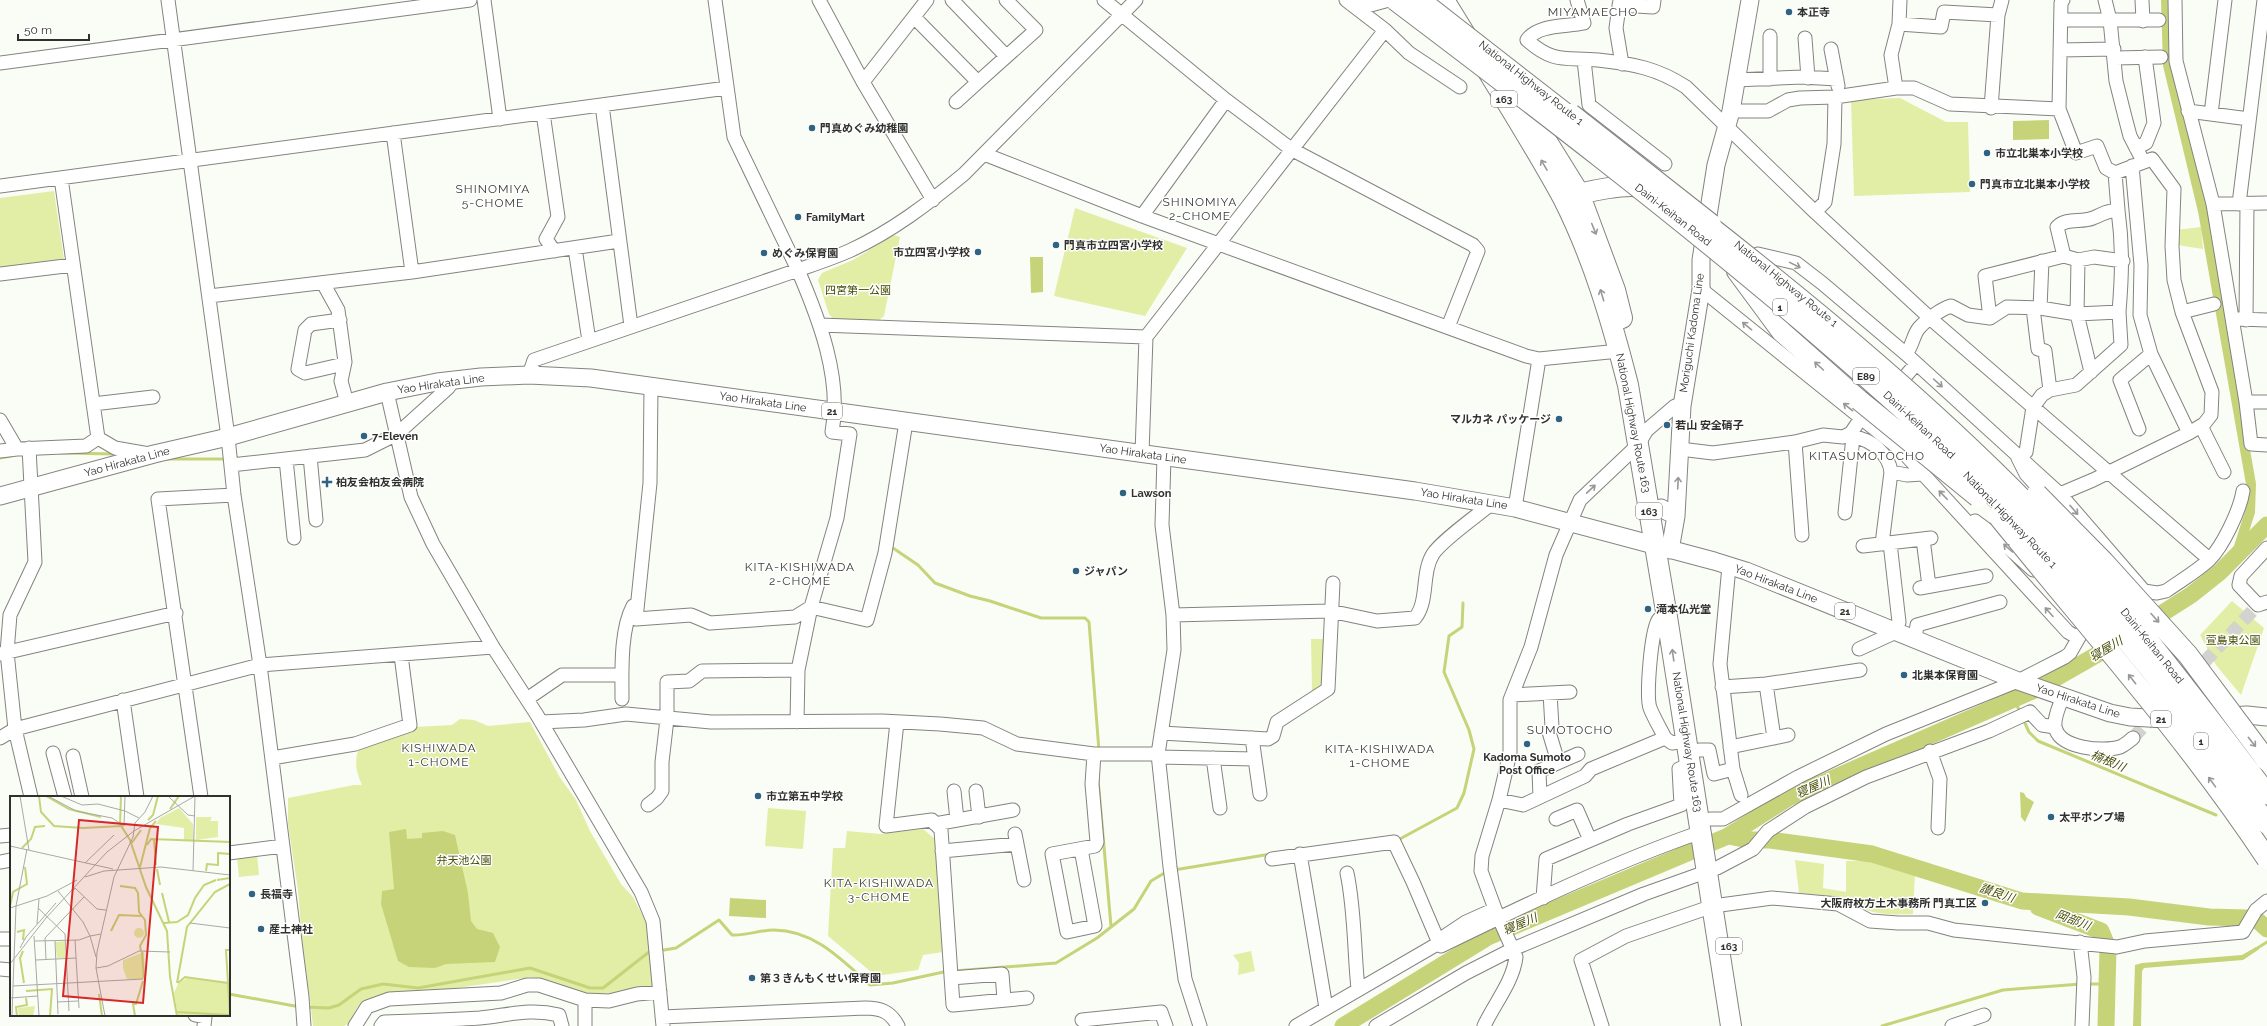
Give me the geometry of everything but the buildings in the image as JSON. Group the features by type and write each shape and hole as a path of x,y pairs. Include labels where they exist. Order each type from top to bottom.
{"highway":[{"name":"National Highway Route 1","path":"1390,0 1576,142 1734,268 1881,393 1958,465 2034,542 2132,655 2184,718 2267,829"},
{"name":"Daini-Keihan Road","path":"1396,0 1730,261 1883,390 2031,533 2070,577 2183,712 2267,824"},
{"name":"Daini-Keihan Road","path":"1420,0 1744,253 1894,377 1952,430 2044,521 2123,611 2198,702 2267,794"},
{"name":"National Highway Route 1","path":"1424,0 1746,251 1895,374 2013,485 2085,561 2213,717 2267,789"},
{"name":"National Highway Route 163","path":"1444,0 1530,141 1571,196 1620,351 1643,437 1669,507 1662,547 1667,617 1691,752 1708,826 1731,1026"},
{"name":"National Highway Route 163","path":"1458,0 1571,196 1615,290 1639,386 1643,437 1662,547 1684,634 1691,752"},
{"path":"1571,196 1623,185 1641,186 1708,224 1758,254 1794,286 1910,381 1920,398"},
{"path":"1708,224 1782,332 1859,400 2034,542"},
{"path":"1912,418 1991,508 2113,656 2206,774 2267,859"},
{"path":"1952,430 2031,488 2104,562 2188,655 2267,760"},
{"name":"National Highway Route 163","path":"1718,905 1741,1026"}],"main road":[{"name":"Moriguchi Kadoma Line","path":"1669,507 1680,449 1682,406 1701,289 1701,260 1708,224 1716,165 1729,119 1747,29 1750,0"},
{"name":"Yao Hirakata Line","path":"0,496 154,454 228,437 387,392 453,380 528,375 591,378 1415,491 1515,508 1729,566 2018,681 2110,713 2130,717 2267,717"}],"street":[{"path":"168,0 228,437 234,496 260,665 302,996 304,1026"},
{"path":"0,63 470,0"},
{"path":"484,0 500,119"},
{"path":"716,0 734,138 798,270 820,325 829,362 836,412 832,432 850,434 837,518 811,607 798,670 797,722"},
{"path":"819,0 862,82 933,200"},
{"path":"862,82 927,0"},
{"path":"952,0 1006,56"},
{"path":"956,102 1036,30 1006,0"},
{"path":"1104,0 1226,100 1291,149 1473,245 1478,251 1448,327"},
{"path":"528,375 534,360 798,270 850,250 933,200 984,154 1136,0"},
{"path":"1349,2 1366,6 1390,0"},
{"path":"1577,0 1584,23 1540,30 1532,33 1527,40 1540,52 1560,59 1584,60 1650,68 1667,75 1686,87 1729,119 1815,212 1931,319 2209,559"},
{"path":"1622,64 1616,28 1619,3 1653,7 1654,0"},
{"path":"1896,88 1891,55 1899,24 1900,0"},
{"path":"1990,108 1998,15 2002,0"},
{"path":"2063,0 2061,3 2062,20 2059,109 2076,153 2097,146 2106,168 2115,173"},
{"path":"2105,0 2110,20 2116,81 2125,118 2136,148 2138,164 2141,265 2139,309 2151,354 2195,429 2224,472"},
{"path":"2142,0 2143,21"},
{"path":"2175,0 2176,61 2213,204 2246,402 2251,444 2267,445"},
{"path":"2210,114 2226,0"},
{"path":"2246,320 2243,204 2249,119 2264,0"},
{"path":"1349,2 1385,30 1409,52 1460,87"},
{"path":"1899,24 1941,27 1944,12 1998,15"},
{"path":"914,17 978,82"},
{"path":"2062,20 2159,20"},
{"path":"1142,454 1146,337 1385,30"},
{"path":"1770,36 1770,78"},
{"path":"1805,38 1808,78"},
{"path":"1815,212 1825,202 1834,144 1837,79 1831,49"},
{"path":"2060,50 2144,57 2161,56"},
{"path":"2136,148 2146,143 2154,123 2144,57"},
{"path":"1584,60 1589,105 1665,164"},
{"path":"1736,80 1770,78 1837,79"},
{"path":"0,186 727,88"},
{"path":"1729,119 1768,110 1788,100 1800,98 1837,97 1896,88 1914,88 1950,104 1990,108 2059,109"},
{"path":"1142,216 1226,100"},
{"path":"602,105 631,326"},
{"path":"2188,111 2249,119"},
{"path":"543,113 558,217 546,239 554,251"},
{"path":"393,133 412,272"},
{"path":"984,154 1142,216 1219,242 1539,359 1620,351"},
{"path":"2060,494 2109,472 2195,429 2211,415 2212,392 2182,312 2174,280 2172,246 2174,189 2152,159 2115,173"},
{"path":"2018,458 2026,452 2033,407 2042,395 2050,390 2076,385 2121,345 2118,312 2123,261 2123,242 2118,210 2115,173"},
{"path":"61,178 98,438"},
{"path":"2213,204 2267,203"},
{"path":"2064,256 2057,227 2062,222 2093,218 2104,211 2118,210"},
{"path":"209,296 412,272 619,241"},
{"path":"575,248 589,341"},
{"path":"1758,254 1796,263 1906,354 2018,458 2060,494 2144,591 2157,593 2166,591 2209,559 2221,544 2242,499 2243,491"},
{"path":"1990,318 1985,276 2064,256 2078,260 2094,257 2123,261"},
{"path":"2078,260 2077,314 2091,372"},
{"path":"2042,261 2036,308 2038,348 2045,351 2050,390"},
{"path":"0,274 73,264"},
{"path":"323,283 338,310 344,364 341,381 347,403"},
{"path":"1701,289 1902,451 2068,632 2078,638"},
{"path":"2182,312 2214,304"},
{"path":"1906,354 1912,346 1919,328 1944,308 1951,306 1968,315 1990,318 2007,307 2036,308 2077,314 2118,312"},
{"path":"2231,319 2267,320"},
{"path":"340,320 311,324 305,330 298,369 305,373 344,364"},
{"path":"820,325 1146,337"},
{"path":"2139,429 2120,380 2151,354"},
{"path":"1515,508 1539,359"},
{"path":"1845,513 1852,435 1859,421 1871,416 1916,364"},
{"path":"231,465 365,450 397,434 448,388 453,380"},
{"path":"651,387 650,483 636,619 692,615 710,623 795,617 811,607 867,620 885,553 906,422"},
{"path":"387,392 412,497 433,544 493,647 541,722 641,892 653,921 662,1022 880,1008 893,1017 898,1026"},
{"path":"93,404 153,397"},
{"path":"2246,402 2267,402"},
{"path":"1484,1026 1515,966 1516,958 1481,870 1481,862 1499,800 1510,753 1510,700 1530,647 1556,555 1580,500 1675,406 1682,406"},
{"path":"0,420 23,448 32,488 31,525 35,562 10,616 4,653 15,729 31,796"},
{"path":"1680,449 1714,453 1795,442 1823,436 1843,437 1852,435 1869,441 1889,462 1891,472 1886,544 1899,622 1896,632 1859,649"},
{"path":"0,451 23,448 86,446 98,438"},
{"path":"98,438 115,448 154,454"},
{"path":"1795,442 1802,535"},
{"path":"310,456 316,520"},
{"path":"1164,457 1162,525 1173,615 1174,650 1160,733 1158,755 1170,867 1186,979 1200,1026"},
{"path":"2018,458 2026,474 2071,525 2085,556 2085,561"},
{"path":"286,459 294,538"},
{"path":"1891,472 1922,474"},
{"path":"201,796 176,613 158,499 234,496"},
{"path":"1173,615 1330,611 1377,621 1415,618 1421,611 1427,573 1433,554 1491,504"},
{"path":"1955,508 1994,535 2047,584"},
{"path":"1863,546 1927,539 1924,587 1986,576"},
{"path":"2267,548 2241,576 2239,585 2258,605 2267,602"},
{"path":"1729,566 1720,664 1733,769 1741,795"},
{"path":"1160,733 1268,739 1273,736 1277,722 1328,688 1330,679 1330,611 1333,583"},
{"path":"1307,1026 1440,944 1443,936 1466,922 1544,898 1708,826 1798,777 1886,734 2018,681 2065,657 2070,653 2082,631 2144,591"},
{"path":"622,699 622,675 629,613 638,596"},
{"path":"1915,639 1917,625 2000,602"},
{"path":"4,653 176,613"},
{"path":"1667,617 1659,619 1654,628 1650,659 1649,704 1665,738 1691,752 1709,750 1714,774 1733,769"},
{"path":"0,738 15,729 260,665 493,647"},
{"path":"272,758 355,744 410,725 401,655"},
{"path":"648,805 657,798 662,791 662,762 668,719 667,682 689,681 702,671 798,670"},
{"path":"1722,687 1766,684 1860,670"},
{"path":"527,700 562,675 622,675"},
{"path":"1766,684 1774,738"},
{"path":"1512,695 1570,692"},
{"path":"1550,693 1552,727 1549,732 1558,762"},
{"path":"2061,696 2055,719 2055,728 2060,736 2070,743 2086,749 2101,750 2122,747 2133,738"},
{"path":"123,700 137,796"},
{"path":"1376,1026 1466,973 1513,949 1644,894 1713,869 1753,849 1768,831 1805,807 1866,777 1989,731 2030,712 2042,725 2055,728"},
{"path":"541,722 584,720 626,714 711,722 897,722 983,728 1017,744 1094,754 1255,759"},
{"path":"897,722 886,826 932,820 941,830 953,1005 1027,998"},
{"path":"1730,747 1788,735"},
{"path":"1252,738 1260,794"},
{"path":"1499,800 1523,804 1585,776 1591,769 1665,738"},
{"path":"1544,898 1546,859 1590,840 1681,805 1678,769 1691,752"},
{"path":"1930,752 1940,779 1938,828"},
{"path":"54,753 65,796"},
{"path":"1081,849 1095,926 1067,932 1052,854 1095,846 1097,842 1092,784 1094,754"},
{"path":"1540,797 1539,771 1578,754"},
{"path":"73,756 82,796"},
{"path":"1212,758 1220,808"},
{"path":"954,791 957,820"},
{"path":"976,791 979,817"},
{"path":"2239,791 2227,808 2228,812 2267,868"},
{"path":"935,824 1013,810"},
{"path":"1556,819 1577,810 1590,840"},
{"path":"0,836 10,835"},
{"path":"942,851 1016,839 1024,880"},
{"path":"1272,859 1394,842 1440,944"},
{"path":"230,853 283,846"},
{"path":"1300,854 1326,1008"},
{"path":"0,862 10,860"},
{"path":"1347,873 1353,905 1352,932 1358,990"},
{"path":"1602,1026 1581,960 1626,936 1718,905 1772,898 1838,904 1870,921 1928,923 1954,930 2080,942 2113,947 2145,941 2243,932 2255,913 2267,901"},
{"path":"2080,942 2084,983 2082,1026"},
{"path":"1296,1026 1440,944"},
{"path":"0,969 10,970"},
{"path":"951,974 1002,974 1004,999"},
{"path":"356,1026 367,1007 389,999 496,993 527,985 539,985 585,1000 609,1001 637,994 660,992"},
{"path":"585,1000 585,1026"},
{"path":"381,1026 384,1022 469,1022 526,1011 542,1011 560,1015 562,1026"},
{"path":"1082,1020 1104,1022 1161,1012 1166,1026"},
{"path":"1952,1026 1984,1015"},
{"path":"200,1016 205,1017 204,1026"}],"green space":[{"path":"1900,98 1946,122 1968,122 1970,192 1854,196 1851,100"},
{"path":"54,191 64,259 0,267 0,198"},
{"path":"1075,208 1187,248 1145,316 1054,296"},
{"path":"2201,227 2203,249 2177,245 2176,230"},
{"name":"四宮第一公園","path":"894,235 900,237 884,316 878,321 835,321 829,314 818,280 822,273 853,260"},
{"name":"萱島東公園","path":"2232,601 2264,628 2241,695 2216,665 2200,635"},
{"path":"1311,639 1323,639 1324,683 1312,691"},
{"name":"弁天池公園","path":"460,719 474,720 488,726 530,722 559,776 576,800 590,831 621,884 633,897 646,922 653,988 602,994 586,993 531,977 443,990 376,996 357,1008 348,1024 344,1026 313,1026 311,1009 281,1005 311,1008 302,940 298,890 288,824 288,798 354,785 362,785 357,773 356,761 358,751 363,747 415,727 452,725"},
{"path":"768,808 806,811 803,849 765,846"},
{"path":"923,829 935,839 943,952 923,955 918,970 876,976 828,936 833,848 845,848 847,831 880,834"},
{"path":"257,855 259,875 239,877 237,857"},
{"path":"1795,860 1824,864 1823,888 1846,892 1846,861 1875,861 1915,873 1913,914 1871,912 1847,901 1847,898 1799,893"},
{"path":"1251,951 1255,971 1238,975 1239,963 1233,955"}],"shaded area":[{"path":"2049,120 2049,139 2013,140 2013,121"},
{"path":"1030,257 1043,257 1043,292 1031,293"},
{"path":"2020,792 2024,793 2026,797 2034,802 2025,822 2021,817"},
{"path":"406,829 407,839 422,838 422,833 443,831 455,835 468,893 471,921 477,929 493,933 500,947 495,962 446,964 435,968 409,967 398,961 381,904 382,891 394,889 389,832"},
{"path":"730,898 766,900 766,918 729,916"},
{"path":"2256,947 2259,949 2243,960 2144,968 2142,971 2141,1026 2133,1026 2135,965 2142,963 2242,955"}],"waterway":[{"path":"2166,0 2168,65 2203,211 2251,484 2250,512 2236,556"},
{"path":"61,453 115,454"},
{"path":"0,458 11,456"},
{"path":"167,459 227,459"},
{"name":"寝屋川","path":"2144,625 2191,595 2220,572 2267,525"},
{"path":"890,546 918,565 935,583 970,596 1041,618 1085,618 1089,622 1099,751"},
{"path":"1398,840 1457,808 1464,793 1474,749 1469,730 1444,672 1449,636 1462,627 1463,603"},
{"name":"寝屋川","path":"1343,1026 1488,937 1728,836 1788,798 2037,689 2119,642"},
{"name":"楠根川","path":"2014,699 2020,712"},
{"name":"楠根川","path":"2023,719 2029,732 2038,741 2216,815"},
{"path":"1098,779 1111,926"},
{"name":"讃良川","path":"1728,836 1749,840 1770,840 1872,854 2022,901 2129,907 2209,917 2248,918 2257,920 2267,929"},
{"path":"1174,870 1271,854"},
{"path":"954,971 1056,963 1097,938 1134,909 1151,881 1166,872"},
{"name":"岡部川","path":"2038,907 2101,931 2108,948 2106,1026"},
{"path":"664,950 676,948 719,920 732,935 774,930 788,931 802,935 826,948 870,985 893,983 948,971"},
{"path":"2256,949 2267,942"},
{"path":"305,1007 329,1008 339,1005 361,989 383,984 418,988 530,968 590,988 603,988 649,952"},
{"path":"1882,1026 2003,990 2081,984"},
{"path":"2086,984 2106,984"},
{"path":"230,994 300,1007"}],"tunnel":[{"path":"2178,690 2258,605"},
{"path":"2133,738 2155,714"}],"place":[{"name":"本正寺","path":"1789,12"},
{"name":"門真めぐみ幼稚園","path":"812,128"},
{"name":"市立北巣本小学校","path":"1987,153"},
{"name":"門真市立北巣本小学校","path":"1972,184"},
{"name":"FamilyMart","path":"798,217"},
{"name":"門真市立四宮小学校","path":"1056,245"},
{"name":"市立四宮小学校","path":"978,252"},
{"name":"めぐみ保育園","path":"764,253"},
{"name":"マルカネ パッケージ","path":"1559,419"},
{"name":"若山 安全硝子","path":"1667,425"},
{"name":"7-Eleven","path":"364,436"},
{"name":"柏友会柏友会病院","path":"327,482"},
{"name":"Lawson","path":"1123,493"},
{"name":"ジャパン","path":"1076,571"},
{"name":"滝本仏光堂","path":"1648,609"},
{"name":"北巣本保育園","path":"1904,675"},
{"name":"Kadoma Sumoto Post Office","path":"1527,744"},
{"name":"市立第五中学校","path":"758,796"},
{"name":"太平ポンプ場","path":"2051,817"},
{"name":"長福寺","path":"252,894"},
{"name":"大阪府枚方土木事務所 門真工区","path":"1985,903"},
{"name":"産土神社","path":"261,929"},
{"name":"第３きんもくせい保育園","path":"752,978"}],"district":[{"name":"MIYAMAECHO","path":"1593,12"},
{"name":"SHINOMIYA 5-CHOME","path":"493,196"},
{"name":"SHINOMIYA 2-CHOME","path":"1200,209"},
{"name":"KITASUMOTOCHO","path":"1867,456"},
{"name":"KITA-KISHIWADA 2-CHOME","path":"800,574"},
{"name":"SUMOTOCHO","path":"1570,730"},
{"name":"KISHIWADA 1-CHOME","path":"439,755"},
{"name":"KITA-KISHIWADA 1-CHOME","path":"1380,756"},
{"name":"KITA-KISHIWADA 3-CHOME","path":"879,890"}]}
